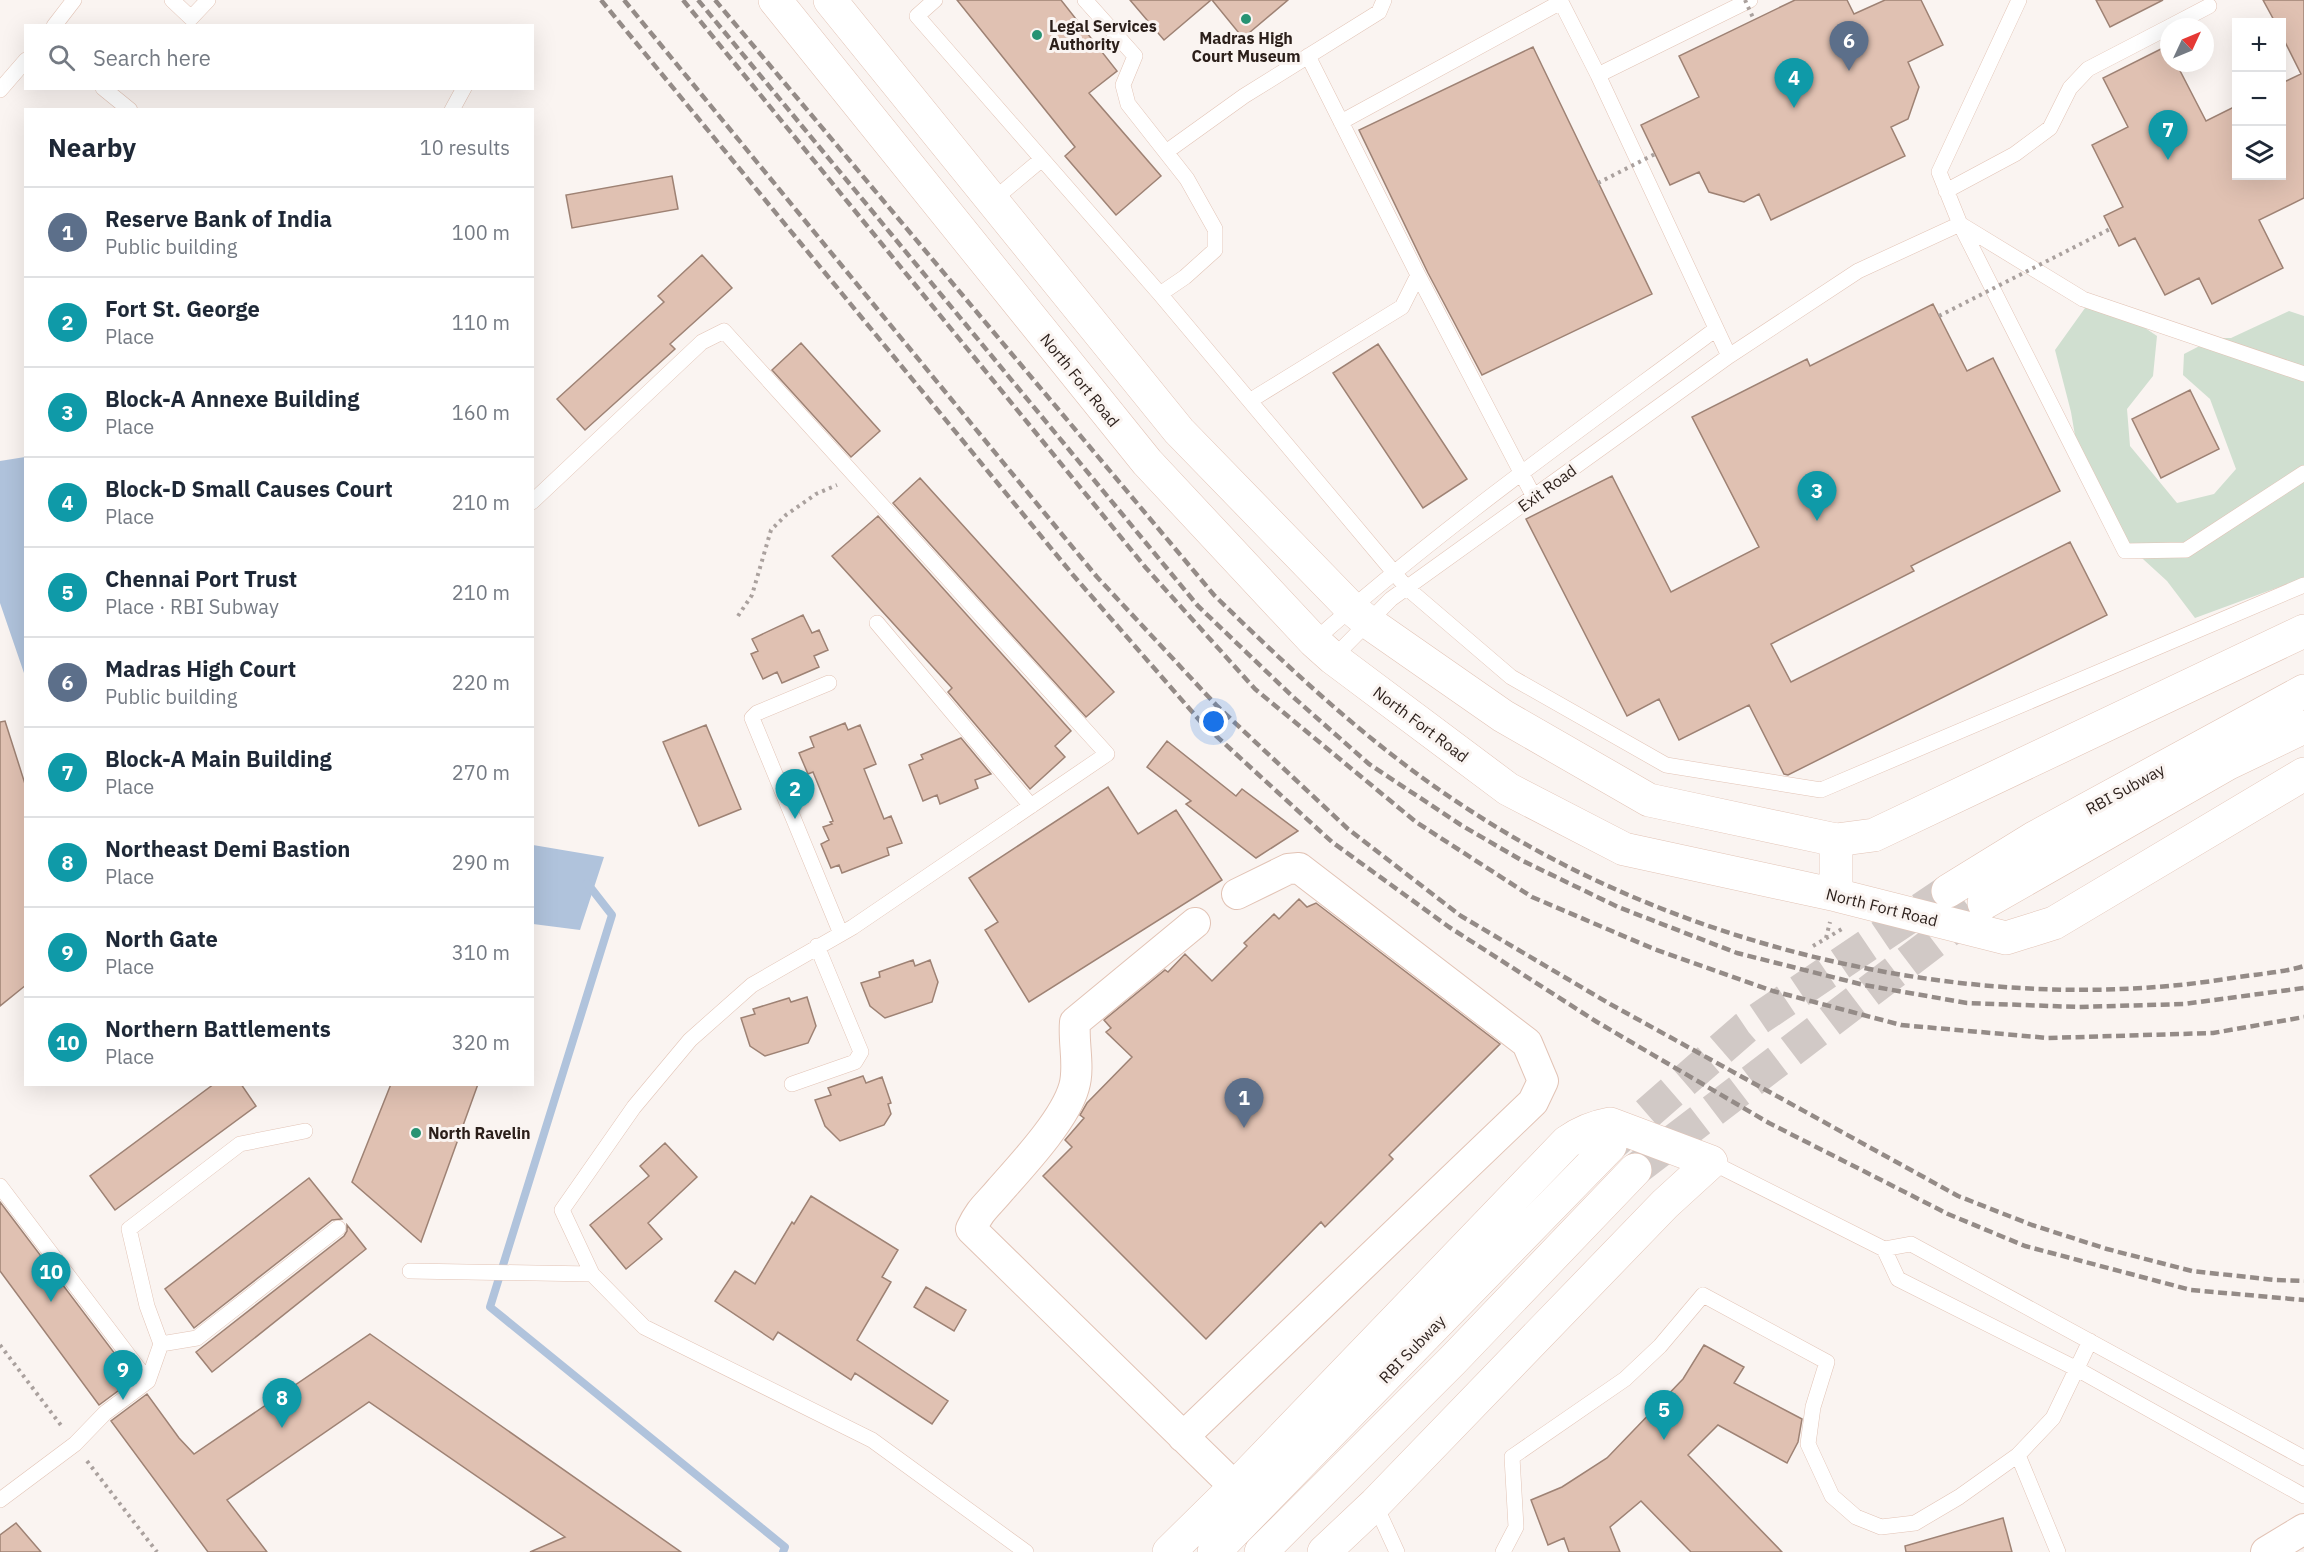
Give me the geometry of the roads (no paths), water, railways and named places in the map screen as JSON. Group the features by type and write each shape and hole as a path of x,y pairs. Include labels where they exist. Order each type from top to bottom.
{"main road":[{"name":"North Fort Road","path":"775,0 1147,462 1323,649 1508,789 1624,849 1836,896 2006,938 2054,923 2304,774"},
{"path":"830,0 1179,431 1360,615 1503,716 1649,800 1836,840 1874,835 2304,631"},
{"name":"RBI Subway","path":"1948,891 2034,838 2304,691"},
{"name":"RBI Subway","path":"1984,903 2227,764 2304,727"},
{"path":"1836,840 1836,896"},
{"path":"1169,1552 1235,1487 1567,1142 1581,1132 1610,1124 1711,1162 1665,1203 1375,1504 1324,1552"},
{"name":"RBI Subway","path":"1214,1552 1610,1146"},
{"path":"1261,1552 1461,1351 1635,1170"}],"street":[{"path":"1184,1437 1533,1102 1543,1081 1527,1043 1299,868 1288,869 1237,894"},
{"path":"1195,923 1076,1022 1073,1039 1075,1085 1066,1110 1000,1191 980,1210 971,1229 1235,1487"},
{"path":"2266,1552 2301,1538"}],"lane":[{"path":"56,24 74,0"},
{"path":"172,0 191,18 208,0"},
{"path":"935,0 917,16 1251,400 1407,588 1511,677 1666,765 1821,790 2304,585"},
{"path":"1085,0 1135,56 1123,85 1128,104 1187,178 1215,229 1215,250 1185,277 1160,294"},
{"path":"1166,152 1244,96 1379,12 1384,0"},
{"path":"1598,75 1750,0"},
{"path":"2019,0 1939,171 1960,224 2125,551 2186,550 2304,473"},
{"path":"1341,122 1561,1 1729,356"},
{"path":"2186,18 2209,6"},
{"path":"1946,190 2015,154 2050,128 2070,88 2088,69 2160,32"},
{"path":"1308,56 1418,275 1534,497"},
{"path":"0,90 24,62"},
{"path":"105,90 128,108"},
{"path":"453,108 463,90"},
{"path":"992,201 1042,159"},
{"path":"1960,224 2083,299 2304,374"},
{"name":"Exit Road","path":"1360,615 1407,588 1729,356 1858,271 1960,224"},
{"path":"1251,400 1402,308 1418,275"},
{"path":"1323,649 1360,615 1394,573 1521,473 1716,329"},
{"path":"534,500 702,342 724,332 1107,754 841,934 752,985 690,1040 634,1107 562,1210 592,1274 644,1327 872,1440 1026,1552"},
{"path":"1323,649 1360,615"},
{"path":"877,623 1031,806"},
{"path":"829,683 757,713 753,718 841,934"},
{"path":"792,1084 855,1062 861,1053 818,946"},
{"path":"0,1500 75,1444 105,1413 148,1382 161,1344 147,1306 129,1229 240,1144 305,1131"},
{"path":"1711,1162 1884,1249 1911,1244 2304,1458"},
{"path":"0,1186 148,1382"},
{"path":"161,1344 197,1338 338,1228"},
{"path":"1884,1249 1898,1279 2077,1369 2304,1496"},
{"path":"410,1271 592,1274"},
{"path":"1503,1552 1516,1527 1512,1457 1625,1379 1660,1346 1703,1295 1827,1362 1813,1407 1809,1444 1832,1496 1856,1517 1881,1527 1915,1523 1959,1497 2018,1455 2053,1418 2090,1341"},
{"path":"2018,1455 2058,1552"},
{"path":"1375,1504 1397,1552"}],"water":[{"path":"24,457 24,673 0,603 0,461"},
{"path":"534,845 604,857 580,930 534,924"}],"waterway":[{"path":"587,883 612,915 490,1307 785,1547 783,1552"}],"tunnel":[{"path":"1610,1146 1745,1028 1948,891"},
{"path":"1635,1170 1973,912"}],"railway":[{"path":"601,0 1073,575 1201,722 1332,842 1449,927 1597,1022 1769,1123 1948,1214 2025,1246 2191,1290 2304,1300"},
{"path":"624,0 1097,577 1217,706 1348,829 1461,916 1610,1004 1958,1196 2032,1225 2107,1249 2192,1271 2304,1281"},
{"path":"683,0 1146,568 1255,689 1416,822 1532,897 1654,949 1773,991 1901,1025 2048,1038 2213,1033 2304,1017"},
{"path":"698,0 1198,606 1292,696 1369,764 1461,825 1521,860 1618,907 1737,953 1864,985 1967,1003 2079,1007 2184,1004 2304,988"},
{"path":"715,0 1214,595 1338,711 1404,764 1474,813 1557,861 1647,903 1741,937 1839,963 1938,980 2038,989 2136,988 2232,978 2304,966"}],"place":[{"name":"Madras High Court Museum","path":"1246,19"},
{"name":"Legal Services Authority","path":"1037,35"},
{"name":"Madras High Court","path":"1849,71"},
{"name":"Block-D Small Causes Court","path":"1794,108"},
{"name":"Block-A Main Building","path":"2168,160"},
{"name":"Block-A Annexe Building","path":"1817,521"},
{"name":"Fort St. George","path":"795,819"},
{"name":"Reserve Bank of India","path":"1244,1128"},
{"name":"North Ravelin","path":"416,1133"},
{"name":"Northern Battlements","path":"51,1302"},
{"name":"North Gate","path":"123,1400"},
{"name":"Northeast Demi Bastion","path":"282,1428"},
{"name":"Chennai Port Trust","path":"1664,1440"}]}
